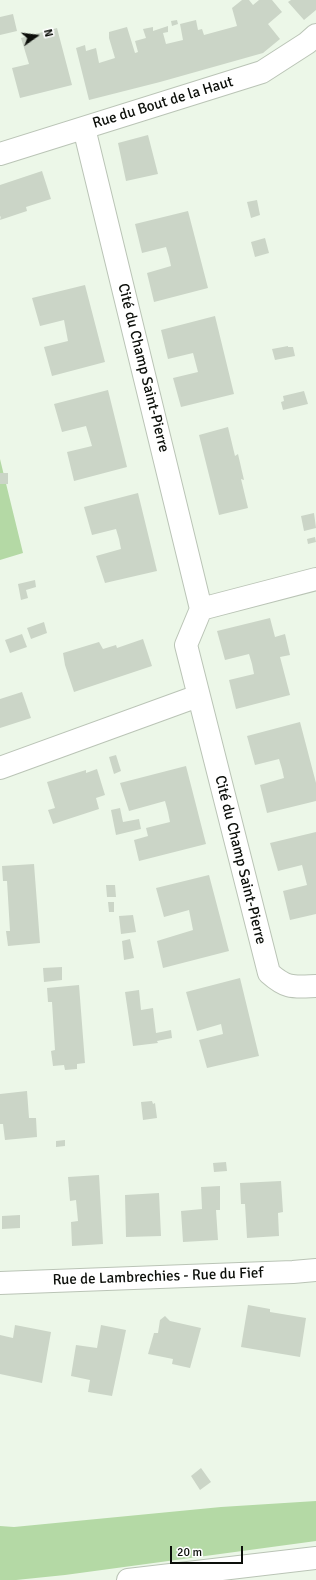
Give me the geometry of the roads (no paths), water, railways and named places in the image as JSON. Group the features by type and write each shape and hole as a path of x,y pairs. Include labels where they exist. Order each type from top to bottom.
{"street":[{"name":"Rue du Bout de la Haut","path":"0,154 262,72 307,43 316,34"},
{"name":"Cité du Champ Saint-Pierre","path":"84,128 201,609 186,645 269,973 280,982 294,987 316,986"},
{"path":"201,609 316,579"},
{"path":"0,768 198,696"},
{"name":"Rue de Lambrechies - Rue du Fief","path":"0,1283 316,1270"},
{"path":"128,1580 316,1558"}]}
